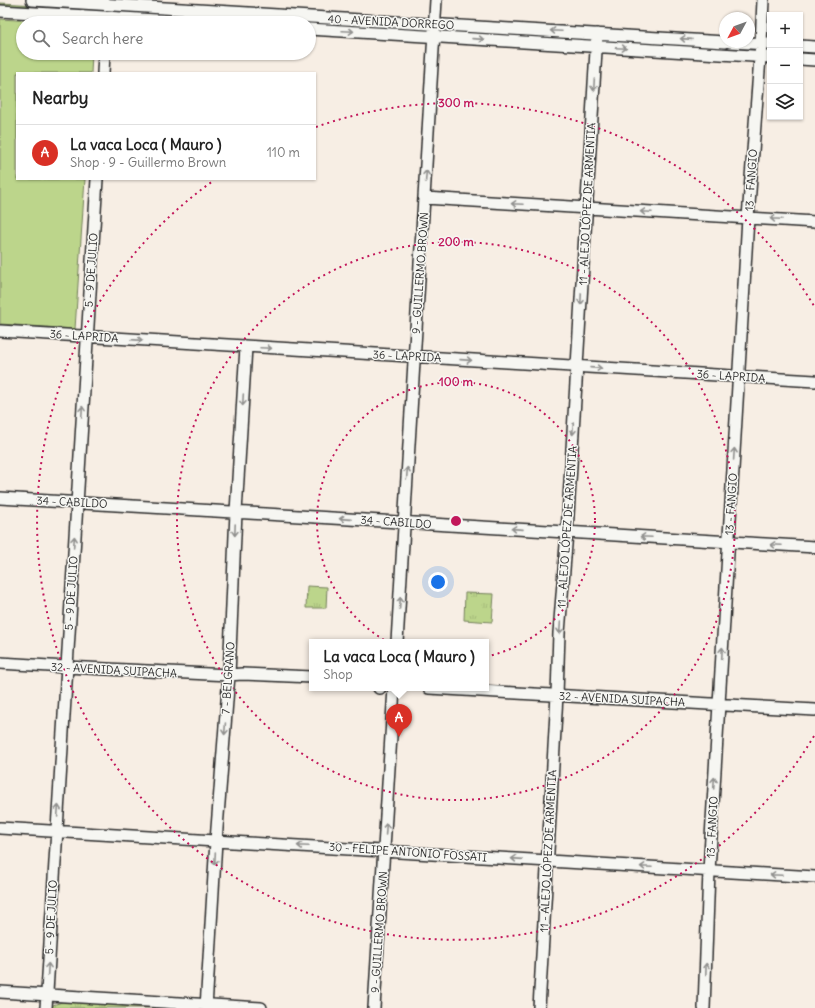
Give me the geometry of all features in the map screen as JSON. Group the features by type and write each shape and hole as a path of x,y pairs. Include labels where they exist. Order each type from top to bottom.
{"street":[{"name":"40 - AVENIDA DORREGO","path":"32,0 107,2 316,16"},
{"name":"9 - GUILLERMO BROWN","path":"397,639 436,0"},
{"name":"13 - FANGIO","path":"704,1008 709,871 748,218 766,44 763,0"},
{"path":"106,16 107,2"},
{"path":"0,11 59,16"},
{"name":"40 - AVENIDA DORREGO","path":"316,16 719,42"},
{"name":"40 - AVENIDA DORREGO","path":"316,29 765,57"},
{"name":"11 - ALEJO LÓPEZ DE ARMENTIA","path":"538,1008 557,695 559,633 567,532 597,34"},
{"path":"755,43 766,44"},
{"path":"803,46 815,47"},
{"path":"803,59 815,60"},
{"path":"103,72 104,60"},
{"name":"5 - 9 DE JULIO","path":"46,1008 96,180"},
{"path":"425,198 815,222"},
{"name":"36 - LAPRIDA","path":"0,331 815,381"},
{"name":"7 - BELGRANO","path":"206,1006 216,841 229,675 236,512 246,347"},
{"name":"34 - CABILDO","path":"0,498 815,547"},
{"name":"32 - AVENIDA SUIPACHA","path":"0,663 66,668 309,677"},
{"name":"32 - AVENIDA SUIPACHA","path":"229,675 242,680 309,684"},
{"name":"9 - GUILLERMO BROWN","path":"374,1008 394,691"},
{"name":"32 - AVENIDA SUIPACHA","path":"484,691 815,710"},
{"name":"30 - FELIPE ANTONIO FOSSATI","path":"0,828 815,877"},
{"path":"0,992 206,1006 261,1008"}],"green space":[{"path":"0,3 96,8 95,11 0,5"},
{"path":"120,11 214,16 176,16 120,13"},
{"path":"0,19 16,20 16,60 92,60 91,72 16,72 16,180 85,180 75,329 0,324"},
{"path":"316,23 416,28 416,31 316,25"},
{"path":"447,31 577,38 577,41 447,34"},
{"path":"612,40 719,47 719,48 742,48 742,50 612,43"},
{"path":"307,586 327,587 326,608 306,608"},
{"path":"465,593 494,594 492,622 464,620"},
{"path":"65,1001 174,1008 52,1008 53,1005"}],"place":[{"name":"La vaca Loca ( Mauro )","path":"399,737"}]}
